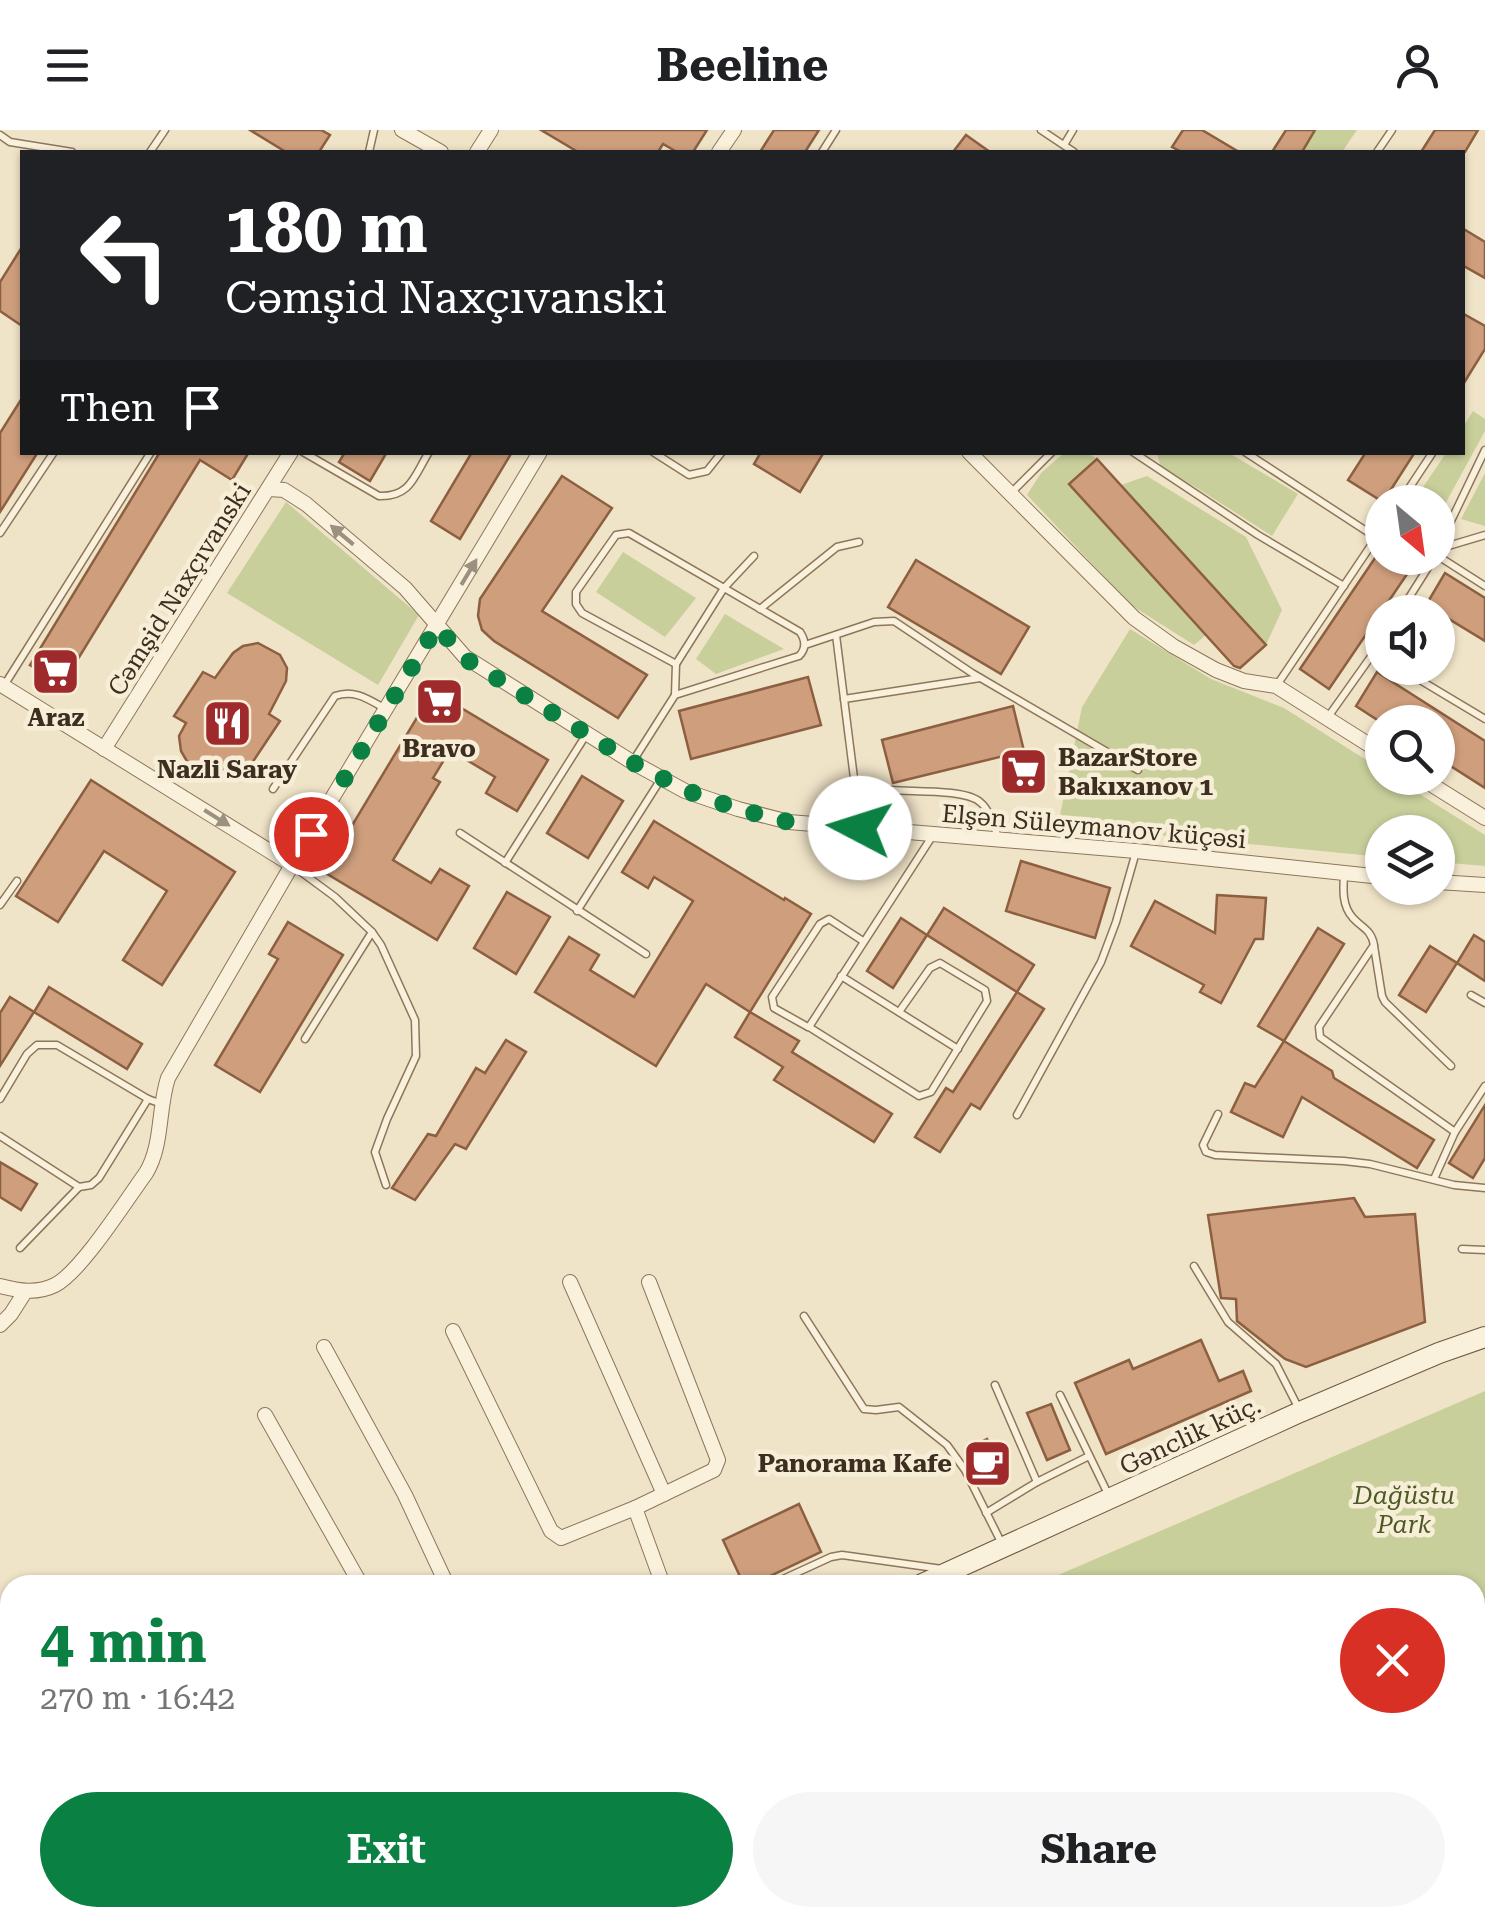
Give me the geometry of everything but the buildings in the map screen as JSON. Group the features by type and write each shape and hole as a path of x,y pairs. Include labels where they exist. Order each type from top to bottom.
{"main road":[{"name":"Gənclik küç.","path":"942,1575 1300,1412 1438,1353 1481,1342"}],"street":[{"path":"402,130 437,150"},
{"name":"Cəmşid Naxçıvanski","path":"104,749 289,455"},
{"path":"0,1286 25,1292 52,1287 76,1268 146,1172 152,1162 155,1101 538,455"},
{"path":"971,455 1134,618 1216,670 1276,686 1365,742"},
{"name":"Elşən Süleymanov küçəsi","path":"269,489 284,490 306,504 405,588 464,658 632,762 685,790 789,822 1136,850 1365,876"},
{"path":"2,685 292,865"},
{"path":"1449,795 1485,818"},
{"path":"1455,883 1485,886"},
{"path":"570,1282 664,1494"},
{"path":"453,1331 551,1532 560,1538 714,1470 718,1460 649,1282"},
{"path":"0,1325 25,1292"},
{"path":"324,1347 405,1495 442,1575"},
{"path":"265,1415 355,1575"},
{"path":"635,1508 659,1575"}],"lane":[{"path":"1042,130 1071,150"},
{"path":"1064,145 1074,130"},
{"path":"0,135 10,142 60,150"},
{"path":"1455,514 1485,450"},
{"path":"0,533 52,455"},
{"path":"2,685 149,455"},
{"path":"308,455 379,496 404,492 427,455"},
{"path":"657,455 689,475 707,472 720,455"},
{"path":"1010,494 1049,455"},
{"path":"1138,455 1258,535 1344,586"},
{"path":"1250,455 1365,530"},
{"path":"1411,485 1431,455"},
{"path":"675,695 799,656 805,644 800,632 630,533 616,535 576,592 576,604 582,613 676,664"},
{"path":"1455,547 1485,536"},
{"path":"760,609 836,547 860,542"},
{"path":"1276,686 1365,555"},
{"path":"632,762 675,695 676,664 724,588 754,556"},
{"path":"1455,565 1485,586"},
{"path":"805,644 874,622 894,620 980,678 1138,770"},
{"path":"836,635 860,828"},
{"path":"1328,718 1365,672"},
{"path":"844,699 980,678"},
{"path":"1428,685 1485,719"},
{"path":"273,790 335,696 345,692 358,694 386,709"},
{"path":"505,862 587,734"},
{"path":"578,912 662,778"},
{"path":"892,790 963,794 978,800 988,812 999,839"},
{"path":"460,833 646,954"},
{"path":"808,1027 933,834"},
{"path":"1016,1115 1102,962 1136,850"},
{"path":"292,865 336,897 372,932 415,1020 412,1064 375,1152 386,1185"},
{"path":"1344,874 1343,898 1350,916 1372,936 1385,1002 1451,1066"},
{"path":"0,904 17,881"},
{"path":"863,941 829,919 820,924 772,997 774,1008 919,1096 931,1092 987,1001 986,990 940,963 930,968 899,1012"},
{"path":"306,1039 372,932"},
{"path":"1374,945 1320,1028 1320,1037 1455,1132"},
{"path":"841,976 958,1049"},
{"path":"1471,994 1485,1003"},
{"path":"0,1099 37,1045 57,1045 155,1101 99,1178 79,1188 20,1248"},
{"path":"1434,1180 1455,1132 1485,1086"},
{"path":"1218,1114 1203,1146 1215,1155 1370,1164 1454,1185 1485,1188"},
{"path":"0,1136 79,1188"},
{"path":"1462,1249 1485,1250"},
{"path":"1194,1266 1228,1322 1276,1364 1300,1412"},
{"path":"804,1316 864,1409 899,1407 947,1446 965,1470 1003,1547"},
{"path":"995,1384 1037,1482"},
{"path":"1060,1395 1110,1500"},
{"path":"986,1513 1089,1456"},
{"path":"791,1575 842,1555 953,1570"}],"green space":[{"path":"1315,130 1357,130 1343,150 1303,150"},
{"path":"1473,411 1485,419 1485,431 1455,486 1424,485 1445,455 1465,455 1465,424"},
{"path":"1062,455 1091,455 1097,459 1206,635 1194,645 1131,605 1027,495 1041,473"},
{"path":"1158,455 1232,455 1298,494 1272,536 1161,468"},
{"path":"1485,473 1485,526 1461,519"},
{"path":"1147,476 1246,537 1282,610 1266,645 1121,485"},
{"path":"286,502 419,615 378,685 227,593"},
{"path":"623,552 696,598 665,637 596,592"},
{"path":"725,614 784,649 716,674 696,659"},
{"path":"1130,629 1211,679 1284,708 1365,759 1365,795 1421,795 1453,815 1365,815 1365,855 1058,825 1082,707"},
{"path":"1455,816 1485,835 1485,866 1455,863"},
{"name":"Dağüstu Park","path":"1485,1391 1485,1575 1058,1575"}],"place":[{"name":"Araz","path":"56,671"},
{"name":"Bravo","path":"439,702"},
{"name":"Nazli Saray","path":"227,723"},
{"name":"BazarStore Bakıxanov 1","path":"1023,771"},
{"name":"Panorama Kafe","path":"987,1463"}],"route":[{"path":"311,834 437,626 464,658 632,762 685,790 789,822 860,828"}]}
